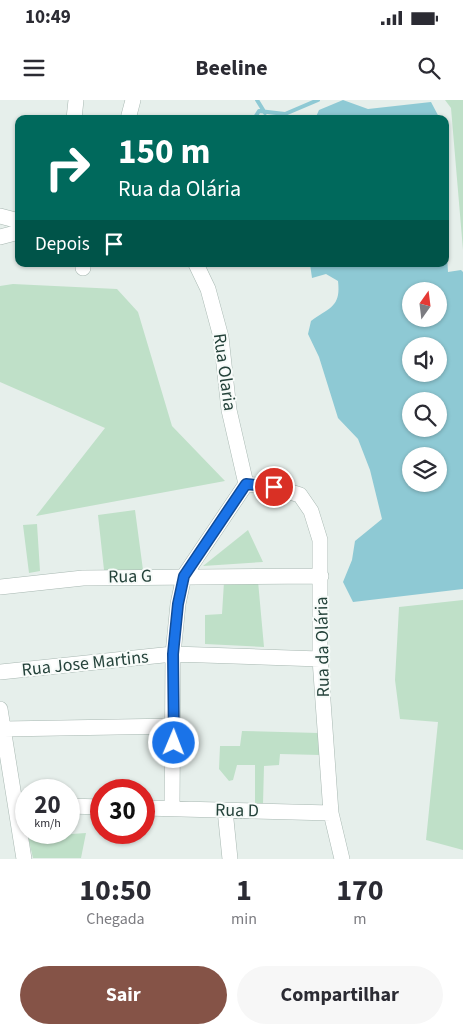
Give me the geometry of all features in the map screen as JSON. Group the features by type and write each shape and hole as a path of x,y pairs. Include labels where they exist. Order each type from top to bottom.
{"street":[{"path":"74,115 76,100"},
{"path":"129,115 133,100"},
{"path":"0,216 15,220"},
{"path":"0,237 15,233"},
{"name":"Rua Olaria","path":"197,267 208,289 221,338 231,418 246,484"},
{"path":"172,809 173,654 178,604 184,576 246,484"},
{"name":"Rua da Olária","path":"246,484 285,489 304,498 311,511 320,540 322,576 320,659 331,813 342,859"},
{"name":"Rua G","path":"0,587 83,578 322,576"},
{"name":"Rua Jose Martins","path":"0,672 173,654 320,659"},
{"path":"0,709 16,779"},
{"path":"4,729 174,726"},
{"name":"Rua D","path":"155,808 331,813"},
{"path":"225,810 230,859"},
{"path":"23,844 24,859"}],"green space":[{"path":"445,100 463,100 463,250 451,108"},
{"path":"13,284 117,289 138,312 172,426 225,481 36,516 105,428 0,382 0,286"},
{"path":"135,510 143,570 104,570 98,515"},
{"path":"37,524 40,571 29,573 23,525"},
{"path":"248,530 263,562 203,566"},
{"path":"258,581 264,647 205,644 205,615 222,614 224,582"},
{"path":"463,600 463,850 426,840 438,722 400,719 395,680 399,607"},
{"path":"242,731 319,733 320,755 280,754 279,765 264,766 263,804 255,803 255,765 237,765 233,780 229,781 219,769 220,746 240,746"},
{"path":"80,833 86,833 81,858 33,858 30,844 80,844"}],"water":[{"path":"343,100 368,109 431,102 438,115 317,115 319,110"},
{"path":"310,267 448,267 448,272 461,270 463,272 463,589 353,602 343,582 352,560 355,541 382,519 370,470 358,439 338,418 319,357 308,334 311,321 329,309 338,296 338,281 326,274 312,278"}],"waterway":[{"path":"257,100 265,113"},
{"path":"256,115 259,111 285,114 318,100"}],"route":[{"path":"174,743 173,654 178,604 184,576 246,484 274,487"}]}
